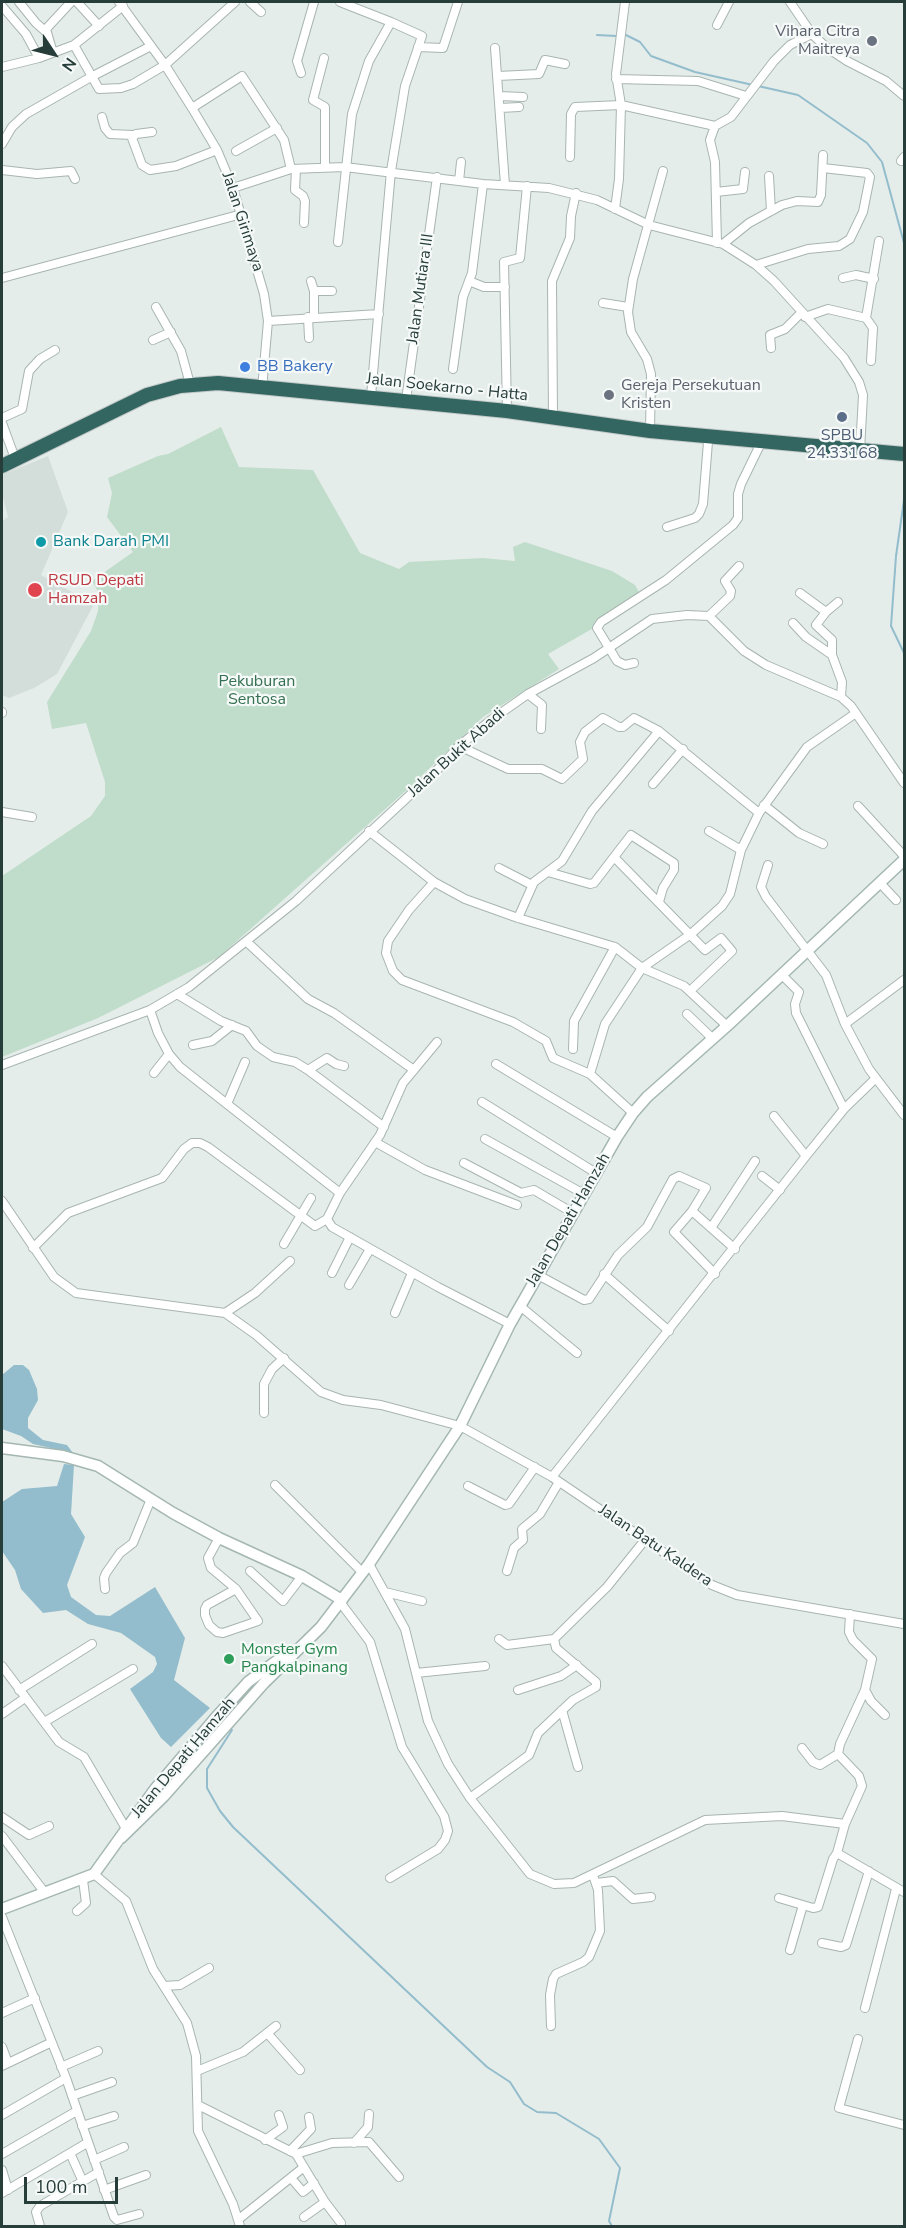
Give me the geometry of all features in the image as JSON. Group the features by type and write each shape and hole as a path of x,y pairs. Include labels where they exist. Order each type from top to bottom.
{"highway":[{"name":"Jalan Soekarno - Hatta","path":"2,473 147,395 189,384 650,431 904,454"},
{"name":"Jalan Soekarno - Hatta","path":"2,466 17,463 154,400 202,390 262,390 371,396 553,417 572,423 708,442 904,462"}],"main road":[{"name":"Jalan Depati Hamzah","path":"125,1833 308,1639 366,1569 460,1426 510,1324 616,1137 633,1113 880,884 904,858"},
{"path":"2,1448 63,1456 115,1474 219,1538 302,1576 341,1601"},
{"name":"Jalan Depati Hamzah","path":"2,1909 94,1874 218,1715 256,1674 308,1639"}],"street":[{"path":"21,2 45,31 53,53"},
{"path":"45,31 48,24 71,2"},
{"path":"77,2 99,26"},
{"path":"74,45 101,90 115,89 133,84 165,64 234,2"},
{"path":"250,2 261,12"},
{"path":"301,73 297,61 314,2"},
{"path":"340,2 421,34 404,93 391,171 371,396"},
{"path":"418,48 443,48 458,2"},
{"path":"615,209 619,179 621,105 616,79 625,2"},
{"path":"717,25 729,2"},
{"path":"790,2 812,34 847,61 886,81 904,96"},
{"path":"2,67 39,58 74,45 99,26 121,4"},
{"name":"Jalan Girimaya","path":"121,4 165,64 192,108 217,150 233,188 257,265 268,321 262,390"},
{"path":"2,6 26,34 39,58"},
{"path":"338,242 351,121 363,77 391,22"},
{"path":"720,244 715,162 710,140 715,126 731,117 759,79 790,45 812,34"},
{"path":"2,144 22,118 91,76 151,46"},
{"path":"495,48 505,184"},
{"path":"324,58 313,100 325,106 325,167"},
{"path":"498,76 539,74 545,60 565,64"},
{"path":"192,108 242,76 284,140 294,169 295,190 303,196 305,201 303,223"},
{"path":"616,79 682,79 709,83 746,96"},
{"path":"499,96 523,97"},
{"path":"570,157 572,109 621,105 715,126"},
{"path":"500,108 519,107"},
{"path":"102,117 105,128 110,134 133,135 152,132"},
{"path":"236,151 277,128"},
{"path":"133,135 132,141 142,165 150,170 187,163 217,150"},
{"path":"720,244 748,223 771,211 797,201 818,202 821,195 822,155"},
{"path":"459,181 461,162"},
{"path":"233,188 294,169 325,167 391,171 483,184 527,186 576,193 649,225 720,244 756,265 844,358 859,382 863,395 860,450"},
{"path":"756,265 808,249 839,246 850,239 863,212 870,177 867,174 822,168"},
{"path":"2,170 37,174 71,171 75,179"},
{"path":"650,431 651,374 647,359 631,332 628,307 633,279 663,171"},
{"path":"716,192 743,189 745,172"},
{"path":"769,176 771,211"},
{"name":"Jalan Mutiara III","path":"406,400 437,177"},
{"path":"453,369 483,184"},
{"path":"507,411 505,260 520,258 527,186"},
{"path":"553,417 552,281 570,238 571,216 576,193"},
{"path":"2,278 242,214"},
{"path":"866,318 879,241"},
{"path":"843,278 856,275 874,279"},
{"path":"309,338 314,291 310,281"},
{"path":"469,281 484,287 505,287"},
{"path":"314,291 332,291"},
{"path":"603,303 628,307"},
{"path":"156,308 181,351 189,384"},
{"path":"771,348 770,335 781,332 803,315 828,309 866,318 873,328 871,361"},
{"path":"268,321 379,314"},
{"path":"153,340 171,332"},
{"path":"2,418 22,409 30,368 40,358 55,350"},
{"path":"2,423 17,463"},
{"path":"667,526 695,518 699,514 703,504 708,442"},
{"path":"634,663 625,665 617,662 597,628 601,622 666,580 733,525 738,518 738,494 741,484 759,447"},
{"path":"739,566 725,581 730,596 709,616 744,651 766,665 841,697 856,713 904,783"},
{"path":"800,593 826,612"},
{"path":"838,602 816,625 832,640 832,655 841,676 841,697"},
{"name":"Jalan Bukit Abadi","path":"2,1065 150,1010 177,994 247,942 440,767 459,746 528,694 594,658 652,619 687,615 709,616"},
{"path":"793,623 806,637 832,655"},
{"path":"528,694 542,705 541,729"},
{"path":"590,1074 604,1024 642,968 692,934 725,902 741,850 764,805 807,747 856,713"},
{"path":"459,746 508,769 542,769 562,778 584,759 580,742 585,732 603,718 623,727 634,718 659,730 759,813"},
{"path":"518,918 532,885 562,861 592,811 659,730"},
{"path":"653,784 683,749"},
{"path":"764,805 799,833 824,844"},
{"path":"858,806 904,858"},
{"path":"2,812 32,818"},
{"path":"369,831 434,882 481,907 615,947 642,968 690,991 727,1026"},
{"path":"709,831 741,850"},
{"path":"548,872 590,884 594,883 631,835 670,859 675,867 658,902"},
{"path":"614,857 692,934 705,950 721,938 732,951 690,991"},
{"path":"768,865 761,887 773,909 808,949 829,981 845,1024 875,1079 904,1115"},
{"path":"499,868 532,885"},
{"path":"434,882 409,910 388,941 386,953 393,971 402,980 521,1026 546,1041 553,1058 590,1074 633,1113"},
{"path":"880,884 896,900"},
{"path":"247,942 308,999 334,1013 414,1070"},
{"path":"573,1049 574,1022 615,947"},
{"path":"781,974 799,992 795,1004 796,1013 844,1109"},
{"path":"845,1024 904,980"},
{"path":"177,994 246,1031 257,1046 273,1057 295,1062 308,1070 384,1127"},
{"path":"150,1010 158,1034 169,1054 180,1067 340,1193"},
{"path":"687,1014 712,1038"},
{"path":"193,1045 212,1041 232,1025"},
{"path":"33,1248 68,1213 162,1178 184,1149 192,1143 200,1143 207,1147 315,1226 327,1219 340,1193 384,1127 398,1092 437,1042"},
{"path":"154,1073 169,1054"},
{"path":"308,1070 327,1058 344,1066"},
{"path":"227,1104 245,1062"},
{"path":"496,1064 616,1137"},
{"path":"507,1571 514,1548 523,1540 522,1530 540,1514 555,1480 806,1156 844,1109 875,1079"},
{"path":"482,1102 596,1173"},
{"path":"774,1116 806,1156"},
{"path":"485,1139 584,1194"},
{"path":"375,1142 425,1170 517,1205"},
{"path":"711,1228 755,1161"},
{"path":"464,1162 521,1193 534,1190 573,1214"},
{"path":"762,1176 780,1190"},
{"path":"538,1275 587,1300 618,1255 647,1227 675,1177 686,1177 706,1188 692,1211 674,1232 715,1274"},
{"path":"284,1244 311,1198"},
{"path":"2,1201 54,1277 76,1293 225,1313 255,1293 290,1261"},
{"path":"692,1211 735,1249"},
{"path":"327,1219 332,1227 370,1249 510,1324"},
{"path":"332,1273 350,1237"},
{"path":"349,1285 370,1249"},
{"path":"395,1313 412,1273"},
{"path":"604,1274 669,1331"},
{"path":"520,1306 577,1353"},
{"name":"Jalan Batu Kaldera","path":"225,1313 284,1358 309,1384 343,1400 381,1405 460,1426 535,1467 692,1574 730,1593 904,1624"},
{"path":"264,1413 264,1384 272,1368 284,1358"},
{"path":"468,1486 505,1505 509,1504 535,1467"},
{"path":"275,1485 366,1569 385,1592 405,1629 430,1728 448,1764 470,1798 530,1874 543,1881 566,1884 595,1879 613,1881 633,1899 651,1897"},
{"path":"105,1589 106,1573 120,1553 133,1543 151,1498"},
{"path":"219,1538 210,1551 208,1563 236,1589 258,1621 223,1633 217,1632 209,1625 205,1609 207,1605 236,1589"},
{"path":"499,1639 507,1645 554,1639 607,1587 645,1541"},
{"path":"250,1571 283,1600 302,1576"},
{"path":"385,1592 422,1601"},
{"path":"341,1601 370,1642 402,1747 444,1816 448,1831 446,1840 438,1849 390,1878"},
{"path":"802,1748 813,1762 820,1765 838,1754 840,1744 865,1690 872,1659 853,1640 849,1632 850,1614"},
{"path":"470,1798 529,1755 538,1733 562,1710 596,1687 596,1682 556,1648 554,1639"},
{"path":"19,1690 93,1644"},
{"path":"518,1690 561,1676 577,1665"},
{"path":"416,1673 485,1666"},
{"path":"45,1721 133,1669"},
{"path":"3,1670 45,1721 59,1742 84,1756 125,1833"},
{"path":"865,1690 871,1701 885,1715"},
{"path":"2,1714 25,1698"},
{"path":"562,1710 578,1767"},
{"path":"779,1898 818,1907 833,1858 837,1853 845,1824 860,1792 862,1782 838,1754"},
{"path":"595,1879 687,1827 705,1820 782,1816 845,1824"},
{"path":"2,1818 2,1825"},
{"path":"2,1818 29,1835 49,1826"},
{"path":"2,1836 45,1893"},
{"path":"837,1853 904,1892"},
{"path":"822,1943 841,1947 846,1945 869,1871"},
{"path":"94,1874 126,1901 153,1969 187,2023 197,2071 198,2131 239,2224 304,2167"},
{"path":"551,2026 550,1995 553,1979 556,1974 583,1962 596,1943 600,1931 595,1879"},
{"path":"77,1911 86,1903 83,1880"},
{"path":"865,2008 896,1889"},
{"path":"790,1950 802,1905"},
{"path":"2,1917 35,1998 50,2043 66,2078 75,2112 117,2220 139,2214"},
{"path":"164,1986 180,1985 209,1968"},
{"path":"2,2013 35,1998"},
{"path":"197,2071 232,2058 276,2026"},
{"path":"268,2034 300,2070"},
{"path":"858,2039 839,2108 904,2125"},
{"path":"2,2047 5,2064 50,2043"},
{"path":"61,2067 98,2051"},
{"path":"2,2115 66,2078"},
{"path":"72,2096 112,2082"},
{"path":"198,2105 293,2152 341,2223"},
{"path":"2,2154 75,2112"},
{"path":"354,2143 368,2127 369,2114"},
{"path":"265,2140 283,2127 279,2115"},
{"path":"82,2126 114,2116"},
{"path":"293,2152 311,2129 309,2117"},
{"path":"2,2170 5,2191 87,2143"},
{"path":"293,2152 332,2143 373,2144 399,2178"},
{"path":"94,2160 124,2146"},
{"path":"70,2153 83,2182"},
{"path":"40,2226 36,2212 40,2206 99,2172"},
{"path":"104,2190 146,2175"},
{"path":"291,2178 303,2192 314,2183"},
{"path":"304,2217 325,2202"}],"shaded area":[{"name":"RSUD Depati Hamzah","path":"48,456 68,512 41,575 94,604 57,674 34,688 9,698 2,695 2,521 8,517 2,494 2,475"}],"green space":[{"name":"Pekuburan Sentosa","path":"221,427 239,467 313,470 360,553 399,569 409,562 483,558 515,561 513,547 525,542 612,571 635,585 640,594 604,622 548,654 559,669 483,717 410,787 219,957 98,1018 2,1057 2,876 91,816 105,796 105,782 86,723 52,729 47,702 91,631 98,611 99,593 92,581 133,552 107,517 112,493 108,478 158,456 168,454"}],"water":[{"path":"14,1365 23,1365 29,1370 37,1389 38,1400 28,1418 28,1428 43,1440 67,1445 73,1453 33,1444 21,1436 2,1429 2,1375"},
{"path":"64,1464 74,1465 71,1514 85,1537 67,1585 71,1597 96,1615 110,1616 155,1587 185,1638 174,1680 210,1708 171,1747 161,1738 130,1689 153,1672 157,1664 155,1657 121,1633 88,1624 66,1610 43,1613 21,1589 15,1570 2,1551 2,1502 22,1489 57,1486"}],"waterway":[{"path":"624,34 640,42 651,56 695,72 753,85"},
{"path":"597,35 616,36"},
{"path":"758,86 798,95 867,143 882,162 904,243"},
{"path":"904,500 896,556 891,626 904,653"},
{"path":"228,1727 232,1730 207,1769 207,1788 220,1811 233,1827 487,2067 510,2082 524,2104 537,2112 556,2113 599,2139 620,2168 609,2221 612,2226"}],"place":[{"name":"Vihara Citra Maitreya","path":"872,41"},
{"name":"BB Bakery","path":"245,367"},
{"name":"Gereja Persekutuan Kristen","path":"609,395"},
{"name":"SPBU 24.33168","path":"842,417"},
{"name":"Bank Darah PMI","path":"41,542"},
{"name":"RSUD Depati Hamzah","path":"35,590"},
{"name":"Monster Gym Pangkalpinang","path":"229,1659"}]}
